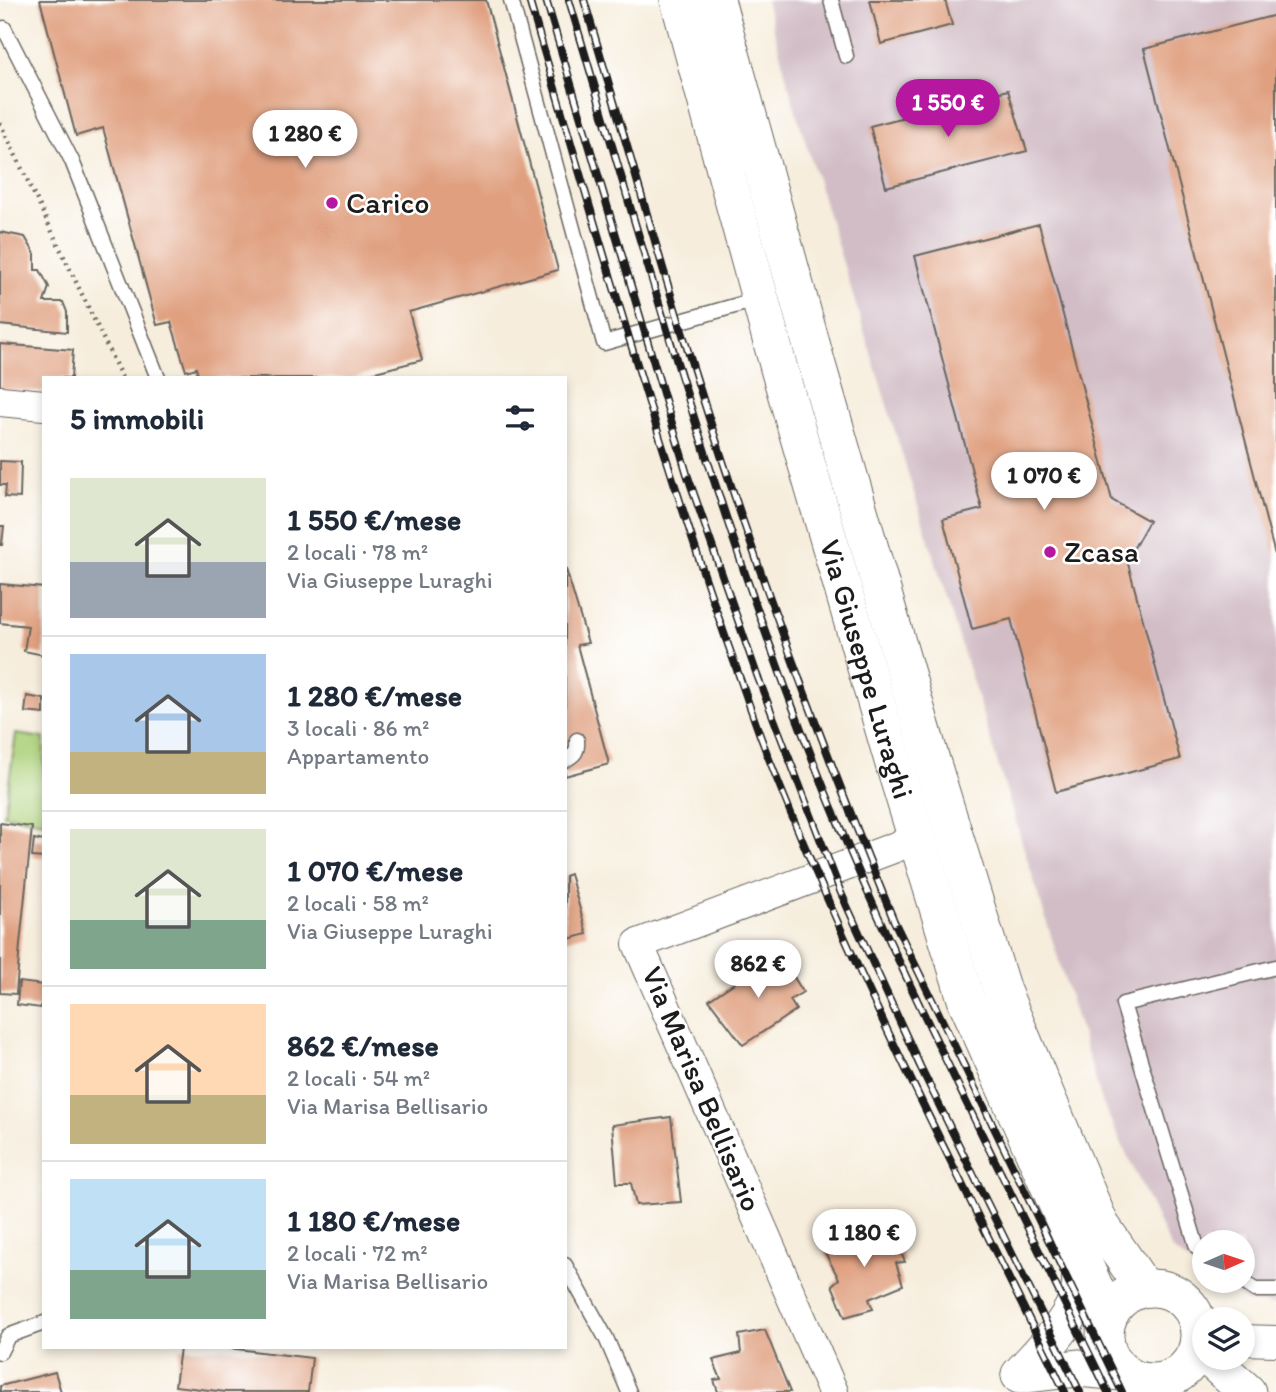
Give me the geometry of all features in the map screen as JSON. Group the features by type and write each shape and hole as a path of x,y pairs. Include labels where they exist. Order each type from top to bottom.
{"street":[{"name":"Via Giuseppe Luraghi","path":"679,0 780,372 967,1002 1078,1252 1106,1324"},
{"name":"Via Giuseppe Luraghi","path":"716,0 930,757 1002,991 1100,1224 1143,1288"},
{"path":"0,401 42,405"},
{"name":"Via Marisa Bellisario","path":"833,1392 638,944 918,839"},
{"path":"1008,1383 1059,1331 1073,1308 1081,1288 1078,1252"},
{"path":"1145,1382 1111,1360 1105,1346 1106,1324 1117,1303 1129,1293 1143,1288 1160,1288 1174,1293 1192,1310"},
{"path":"1008,1383 1106,1324"},
{"path":"1255,1340 1276,1341"},
{"path":"1008,1383 1078,1368 1145,1382 1167,1381 1181,1373 1192,1362"},
{"path":"1226,1370 1247,1392"}],"lane":[{"path":"511,0 604,343 761,299"},
{"path":"831,0 846,56"},
{"path":"4,28 72,161 157,376"},
{"path":"567,759 574,756 578,749 577,740"},
{"path":"1192,1231 1123,1004 1276,967"},
{"path":"567,1269 606,1338 629,1392"},
{"path":"1255,1290 1276,1290"},
{"path":"0,1352 8,1336 42,1325"}],"path":[{"path":"0,123 121,376"}],"shaded area":[{"path":"766,0 1276,0 1276,1305 1248,1303 1234,1293 1255,1293 1255,1230 1192,1230 1192,1264 1172,1250 1103,1104 792,98"}],"green space":[{"path":"16,734 42,738 42,822 4,815"}],"building":[{"name":"Carico","path":"40,0 486,0 558,270 409,312 422,360 360,376 198,376 196,368 186,371 171,322 157,325 103,128 76,136"},
{"path":"870,0 945,0 952,25 881,44"},
{"path":"1276,15 1276,555 1275,555 1144,49"},
{"path":"1008,90 1027,151 886,187 870,126"},
{"path":"1039,224 1112,500 1149,521 1127,560 1180,759 1056,792 1011,619 972,629 943,519 982,509 915,256"},
{"path":"0,232 25,237 35,254 35,270 40,270 49,287 44,302 63,302 67,312 67,332 0,325"},
{"path":"0,344 73,350 71,376 42,376 42,392 0,389"},
{"path":"0,461 21,462 20,498 5,497 6,485 0,485"},
{"path":"0,526 4,526 2,545 0,545"},
{"path":"567,573 588,643 577,645 609,764 567,775"},
{"path":"0,584 42,588 42,655 24,651 28,626 0,623"},
{"path":"27,696 42,699 42,714 25,712"},
{"path":"0,823 32,827 16,994 0,993"},
{"path":"34,839 42,841 42,858 32,857"},
{"path":"570,874 587,934 567,939 567,875"},
{"path":"779,953 803,992 790,1000 796,1010 743,1045 709,1000"},
{"path":"19,982 42,985 41,1008 17,1005"},
{"path":"671,1117 681,1202 636,1205 631,1183 617,1183 612,1125"},
{"path":"890,1228 905,1262 896,1263 903,1285 869,1299 873,1309 845,1317 832,1285 839,1279 821,1245 828,1236 844,1241"},
{"path":"765,1330 790,1392 718,1392 714,1380 721,1379 713,1360 741,1353 739,1335"},
{"path":"180,1349 236,1349 312,1358 308,1392 226,1392 175,1386"},
{"path":"55,1372 61,1392 0,1392 0,1386"}],"railway":[{"path":"529,0 648,401 699,560 761,738 794,822 867,987 1065,1392"},
{"path":"546,0 687,474 757,675 841,893 920,1066 1080,1392"},
{"path":"569,0 697,428 768,640 807,745 892,947 1108,1392"},
{"path":"584,0 721,456 778,622 835,772 894,921 1122,1392"}],"place":[{"name":"Carico","path":"332,203"},
{"name":"Zcasa","path":"1050,552"}]}
